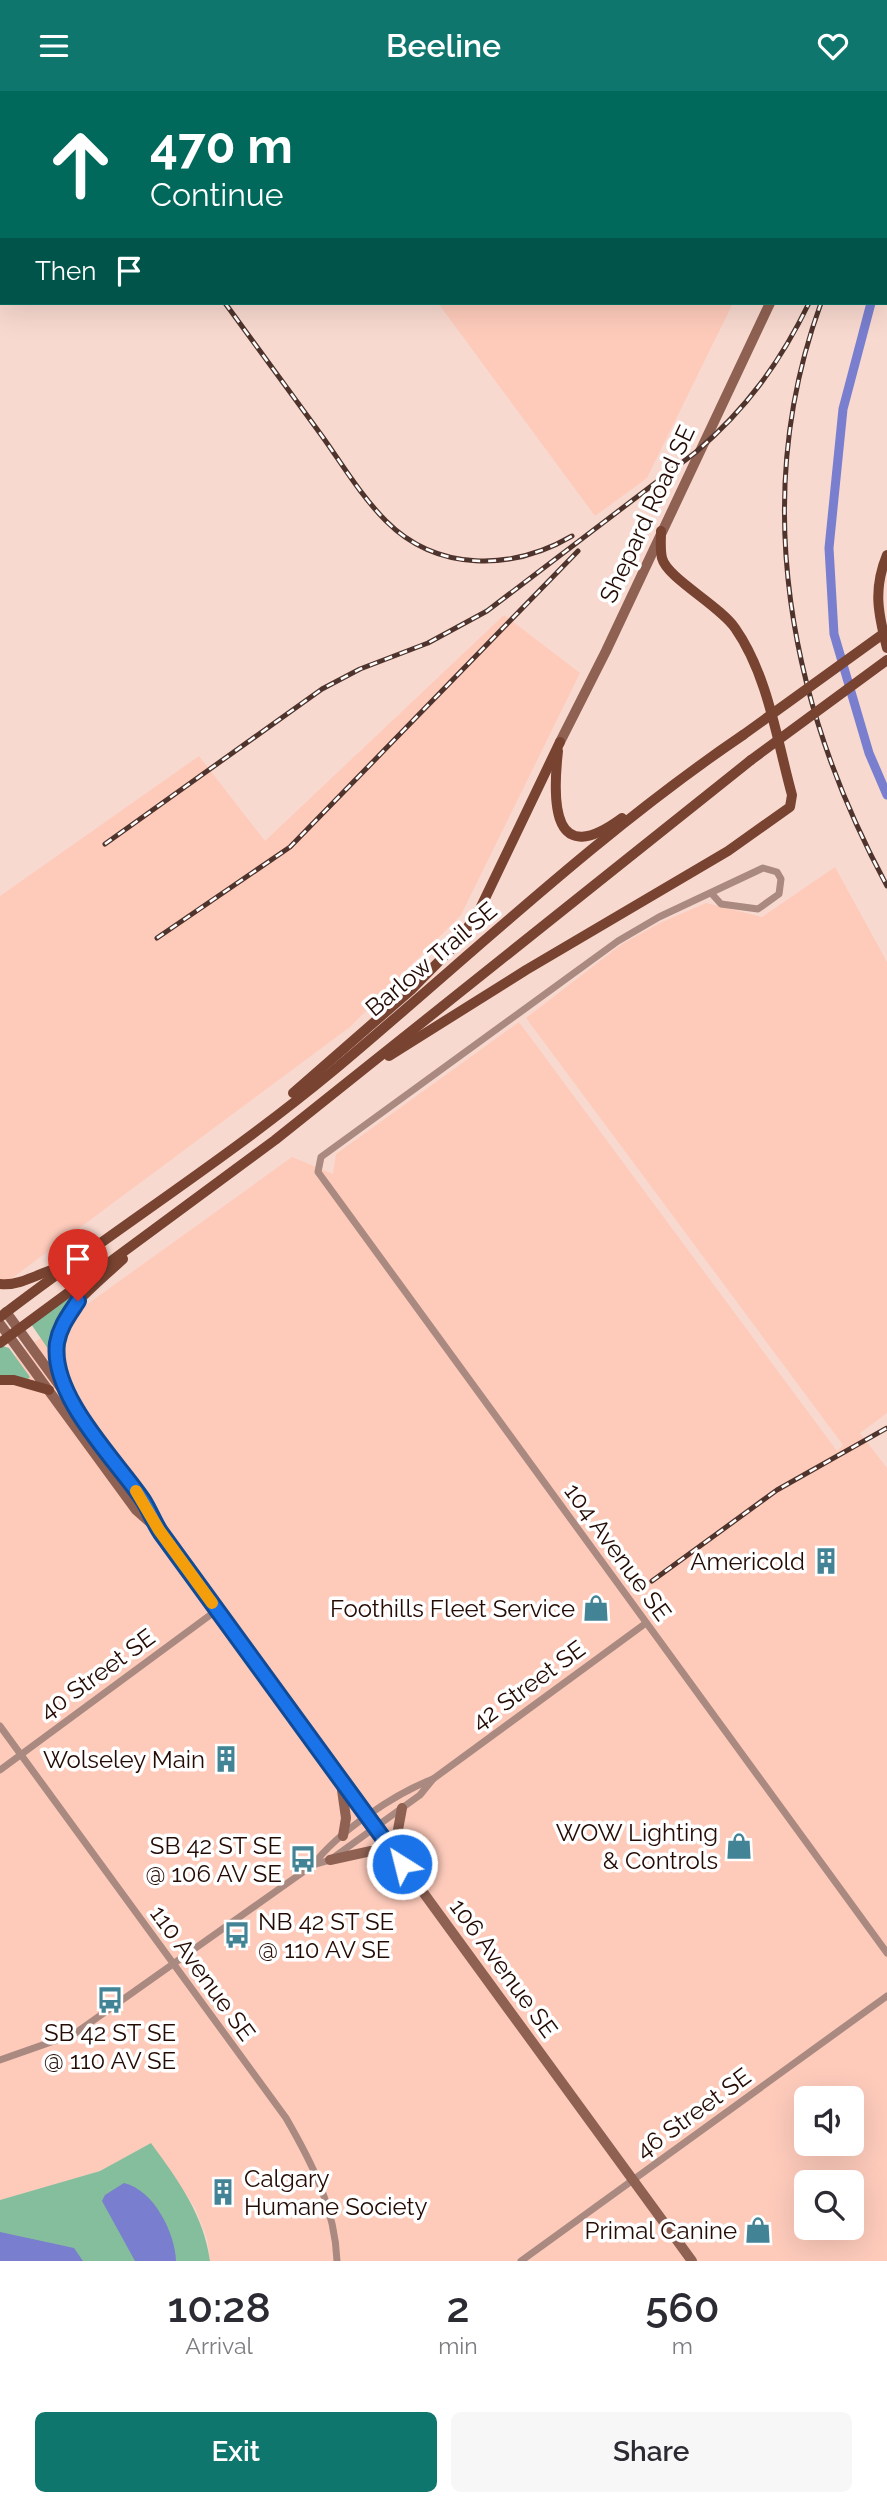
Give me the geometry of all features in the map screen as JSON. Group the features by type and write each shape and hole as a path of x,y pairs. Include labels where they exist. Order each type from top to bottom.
{"main road":[{"path":"374,1063 400,1051 526,970 728,851 790,807 792,795 748,647 734,625 710,601 668,569 662,559 661,531"},
{"path":"887,555 878,576 878,615 887,648"},
{"name":"Barlow Trail SE","path":"2,1311 72,1264 330,1073 672,785 887,631"},
{"name":"Barlow Trail SE","path":"9,1336 374,1063 594,882 751,760 887,660"},
{"path":"559,742 556,775 559,817 575,837 585,839 598,834 658,791 672,785"},
{"path":"249,1134 411,990 455,945 478,913 559,742"},
{"path":"72,1403 57,1359 62,1324 78,1301 164,1222"},
{"path":"0,1284 29,1280 44,1271 72,1264"},
{"path":"0,1380 15,1380 49,1390"}],"street":[{"name":"Shepard Road SE","path":"559,742 606,652 769,305"},
{"path":"763,868 777,872 781,879 779,894 758,909 721,904 712,894 763,868"},
{"name":"104 Avenue SE","path":"712,894 659,917 618,940 321,1157 318,1172 887,1954"},
{"name":"106 Avenue SE","path":"2,1311 9,1336 72,1403 144,1502 159,1530 217,1611 692,2261"},
{"name":"106 Avenue SE","path":"0,1324 136,1510 159,1530"},
{"name":"40 Street SE","path":"0,1770 217,1611"},
{"name":"42 Street SE","path":"313,1865 330,1860 376,1827 420,1795 433,1779 646,1623"},
{"name":"110 Avenue SE","path":"0,1726 286,2117 308,2155 331,2216 337,2261"},
{"path":"341,1779 346,1818 343,1836"},
{"name":"42 Street SE","path":"0,2060 74,2034 313,1865 325,1850 410,1787 433,1779"},
{"path":"330,1860 371,1851 399,1860 397,1835 402,1808"},
{"name":"46 Street SE","path":"522,2261 887,1996"}],"shaded area":[{"path":"439,305 732,305 647,478 595,516"},
{"path":"504,615 580,673 461,915 350,1027 0,1287 0,896 199,756 265,841"},
{"path":"835,867 887,962 887,1413 860,1433 887,1468 887,2261 210,2261 207,2239 195,2208 151,2143 100,2171 0,2200 0,1367 292,1157 333,1174 336,1154 519,1022 837,1451 843,1445 526,1018 622,944 660,923 706,903 762,917"}],"green space":[{"path":"72,1294 74,1297 56,1326 53,1356 31,1324"},
{"path":"0,1347 9,1348 30,1377 28,1379 0,1375"},
{"path":"151,2143 180,2184 196,2213 210,2261 0,2261 0,2200 100,2171"}],"water":[{"path":"124,2183 145,2194 161,2214 172,2238 176,2261 135,2261 102,2201 105,2195"},
{"path":"0,2232 74,2248 83,2261 0,2261"}],"waterway":[{"path":"870,305 843,409 829,548 834,634 869,753 887,795"}],"railway":[{"path":"226,305 360,491 386,521 406,538 428,550 476,561 525,556 572,536"},
{"path":"105,844 322,689 360,669 428,643 487,611 696,452 731,419 760,384 786,346 808,305"},
{"path":"820,305 799,377 787,452 785,527 791,601 805,674 826,747 853,817 887,886"},
{"path":"157,938 290,847 578,551"},
{"path":"652,1581 777,1490 887,1428"}],"slow traffic":[{"path":"136,1491 159,1530 212,1603"}],"place":[{"name":"Americold","path":"826,1561"},
{"name":"Foothills Fleet Service","path":"596,1608"},
{"name":"Wolseley Main","path":"226,1759"},
{"name":"WOW Lighting & Controls","path":"739,1846"},
{"name":"SB 42 ST SE @ 106 AV SE","path":"303,1859"},
{"name":"NB 42 ST SE @ 110 AV SE","path":"237,1935"},
{"name":"SB 42 ST SE @ 110 AV SE","path":"110,2000"},
{"name":"Calgary Humane Society","path":"223,2192"},
{"name":"Primal Canine","path":"758,2230"}],"route":[{"path":"78,1301 62,1324 57,1345 57,1359 72,1403 144,1502 161,1533 402,1864"}]}
